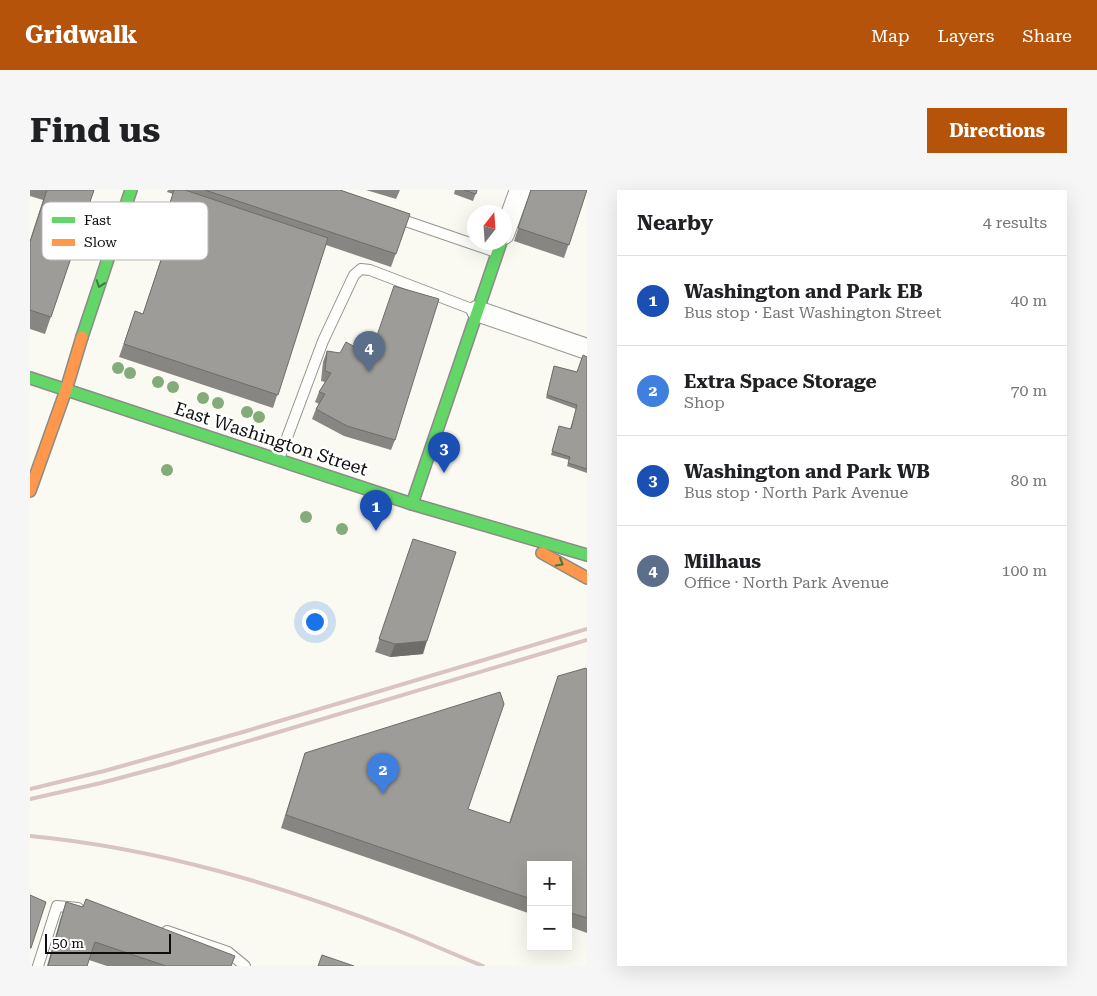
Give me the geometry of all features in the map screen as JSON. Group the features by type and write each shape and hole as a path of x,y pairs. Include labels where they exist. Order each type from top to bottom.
{"main road":[{"path":"127,202 131,190"},
{"path":"412,504 499,250"},
{"path":"30,491 66,390 108,260"},
{"name":"East Washington Street","path":"30,378 412,504 587,555"},
{"name":"East Washington Street","path":"502,530 559,534"},
{"name":"East Washington Street","path":"502,530 587,578"}],"street":[{"path":"512,212 520,190"},
{"path":"478,311 587,349"}],"lane":[{"path":"388,215 467,238"},
{"path":"278,460 323,341 354,275 361,270 370,270 478,311"},
{"path":"38,966 57,906 90,910"},
{"path":"159,928 228,952 244,966"}],"building":[{"path":"47,190 94,190 90,202 43,202"},
{"path":"174,190 185,190 328,238 278,395 124,344 135,311 143,314 161,260 208,260 208,202 170,202"},
{"path":"205,190 340,190 410,214 396,254"},
{"path":"464,190 477,190 476,194"},
{"path":"531,190 587,190 569,245 518,228"},
{"path":"42,205 42,260 70,260 51,317 30,310 30,242"},
{"path":"394,286 439,299 395,440 347,426 316,409 325,394 319,392 331,373 325,371 327,351 340,353 346,342 355,347 373,347"},
{"path":"583,355 587,357 587,469 568,463 570,457 552,451 559,426 571,429 577,405 547,395 554,366 577,372"},
{"path":"413,539 456,552 427,641 395,644 379,639"},
{"path":"586,668 587,670 587,918 572,913 572,861 527,861 527,898 286,815 305,753 500,692 504,704 468,809 510,823 558,676"},
{"path":"30,895 46,902 31,948 30,948"},
{"path":"86,899 235,956 231,966 166,966 95,942 87,966 48,966 66,902 83,907"},
{"path":"322,955 354,966 318,966"}],"railway":[{"path":"30,789 104,771 243,732 587,629"},
{"path":"30,799 168,765 587,640"},
{"path":"30,836 124,849 218,871 309,898 354,914 483,966"}],"traffic: fast":[{"path":"127,202 131,190"},
{"path":"412,504 498,250"},
{"path":"82,337 108,260"},
{"path":"30,378 412,504 587,555"}],"traffic: slow":[{"path":"30,491 66,390 82,337"},
{"path":"542,553 587,578"}],"place":[{"name":"Milhaus","path":"369,372"},
{"name":"Washington and Park WB","path":"444,473"},
{"name":"Washington and Park EB","path":"376,531"},
{"name":"Extra Space Storage","path":"383,794"}]}
